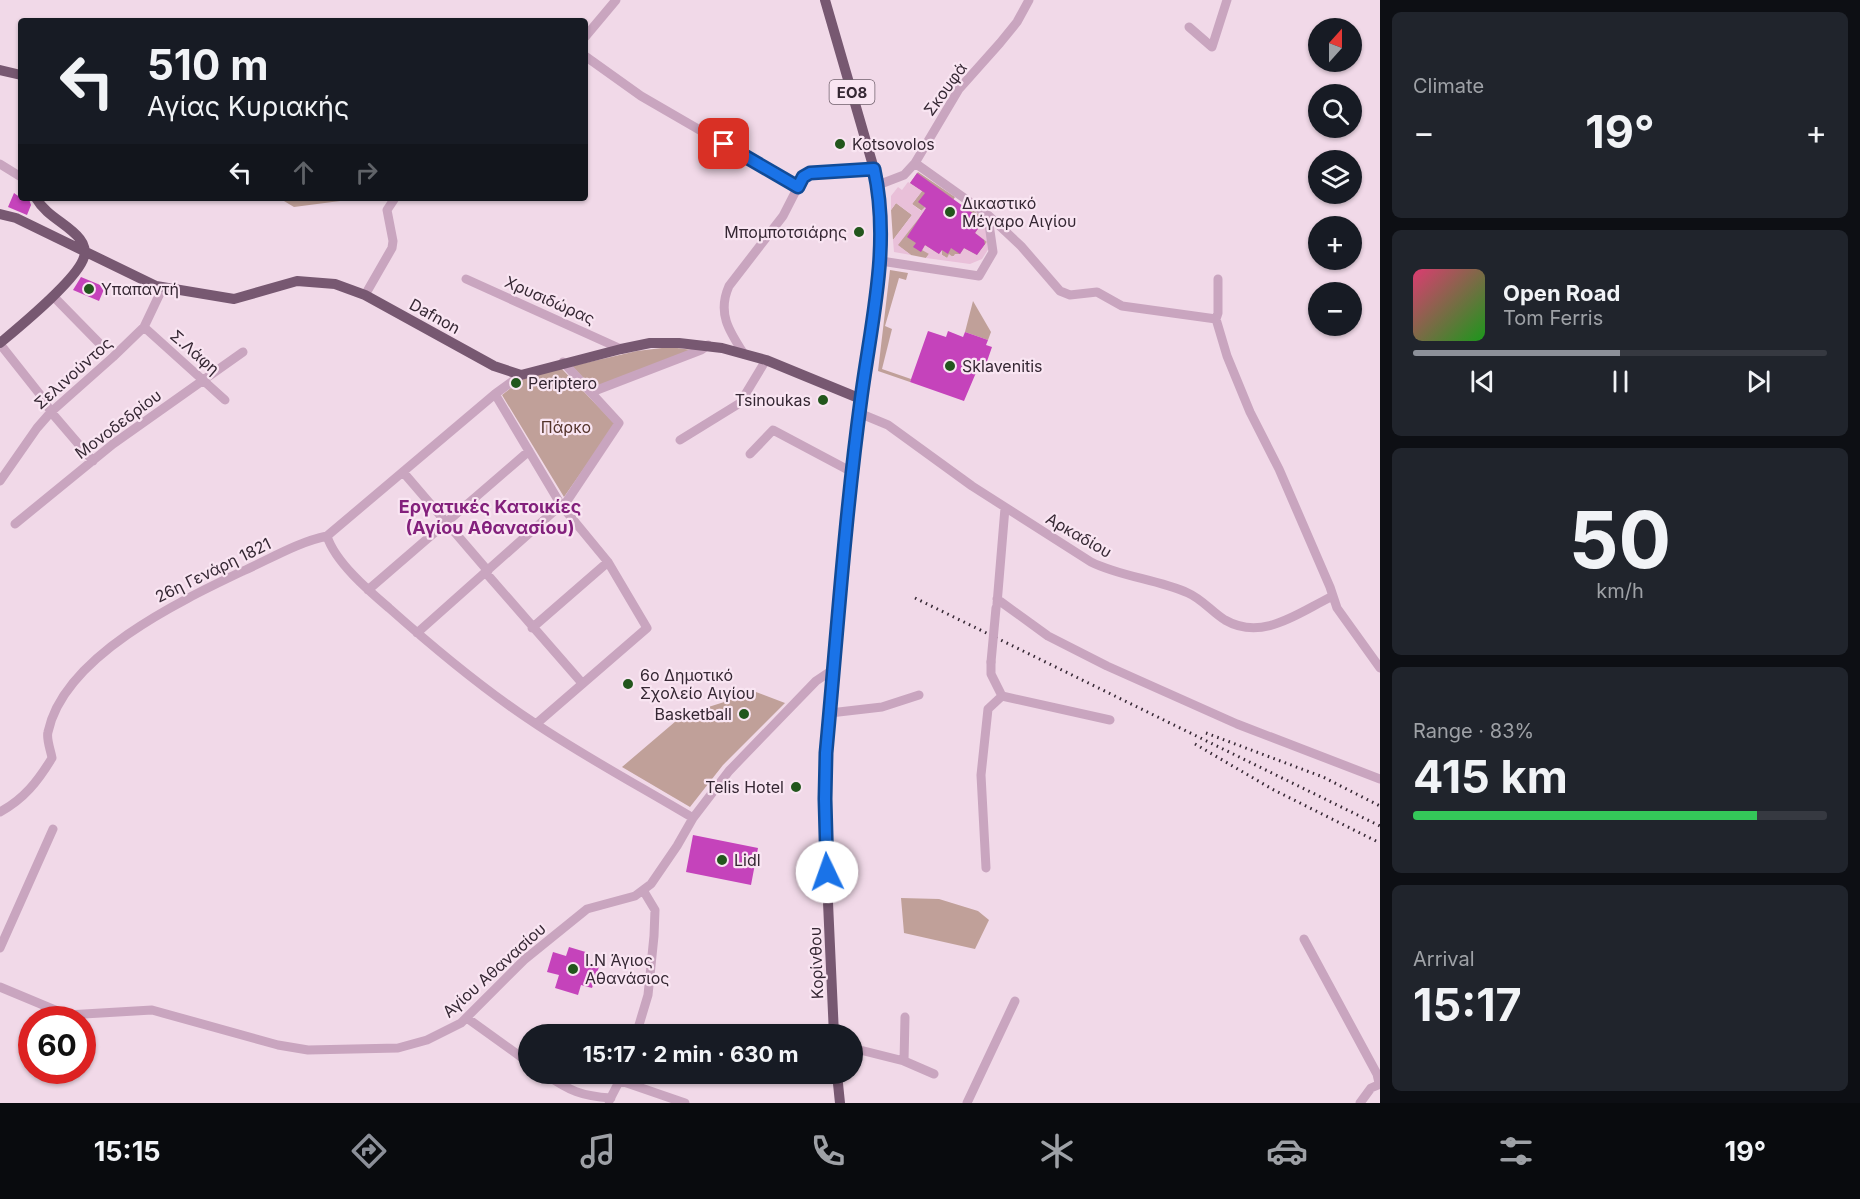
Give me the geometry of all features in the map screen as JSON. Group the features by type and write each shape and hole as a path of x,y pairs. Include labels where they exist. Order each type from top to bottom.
{"main road":[{"name":"Κορίνθου","path":"825,0 878,185 881,261 852,472 830,712 825,799 834,1024"},
{"path":"0,70 18,74"},
{"path":"0,344 53,296 81,262 85,251 80,239 48,213 38,201"},
{"name":"Dafnon","path":"0,214 16,218 145,282 163,287 234,299 297,281 334,285 365,295 494,366 521,375"},
{"path":"521,375 563,362 660,342 708,345 766,360 861,399"},
{"path":"838,1084 840,1103"}],"street":[{"path":"588,33 616,0"},
{"name":"Σκουφά","path":"878,185 904,175 915,163 959,89 1017,22 1029,0"},
{"path":"1189,27 1212,47 1227,0"},
{"path":"588,58 640,96 798,187"},
{"path":"915,163 988,215 1021,246 1060,291 1066,294 1097,292 1122,306 1215,320"},
{"path":"0,164 18,175"},
{"path":"744,354 725,322 723,303 725,294 783,216 803,177 810,173 874,169"},
{"path":"365,295 392,248 393,241 387,210 393,201"},
{"path":"881,261 979,276 993,252 988,215"},
{"name":"Χρυσιδώρας","path":"466,279 621,349"},
{"path":"1218,279 1218,313 1215,320 1250,412 1279,469 1336,608 1380,668"},
{"name":"Σελινούντος","path":"0,481 51,412 144,327 163,287"},
{"path":"53,296 102,346"},
{"name":"Σ.Λάφη","path":"144,327 225,400"},
{"path":"0,344 51,412 93,460"},
{"path":"597,390 701,350 708,345"},
{"name":"Μονοδεδρίου","path":"15,524 93,460 243,352"},
{"path":"680,440 740,403 766,360"},
{"path":"417,633 562,506 619,423 563,362"},
{"name":"26η Γενάρη 1821","path":"0,812 14,805 37,783 52,758 47,733 71,685 87,668 153,616 280,554 327,536 495,394 521,375"},
{"path":"495,394 562,506 608,562 647,628 536,724"},
{"name":"Αρκαδίου","path":"859,413 888,425 1005,508 1097,565 1188,593 1239,626 1252,628 1274,626 1332,596"},
{"path":"750,454 773,430 852,472"},
{"path":"368,590 529,451"},
{"path":"403,472 532,628 582,683"},
{"path":"1002,696 991,674 991,663 1005,508"},
{"path":"327,536 335,553 368,590 417,633 536,724 693,818"},
{"path":"532,628 608,562"},
{"path":"997,603 1048,636 1118,671 1237,724 1380,779"},
{"name":"Αγίου Αθανασίου","path":"0,987 67,1015 153,1010 278,1045 308,1050 398,1048 437,1036 453,1029 467,1018 524,960 587,909 595,905 624,900 643,890 658,877 693,818 729,771 816,681 834,669"},
{"path":"830,712 882,707 920,695"},
{"path":"1002,696 1110,720"},
{"path":"986,867 981,775 988,709 1002,696"},
{"path":"0,948 53,829"},
{"path":"639,1024 648,995 655,909 643,890"},
{"path":"1304,939 1377,1074 1380,1084 1371,1088 1360,1103"},
{"path":"967,1103 1015,1001"},
{"path":"904,1017 904,1061"},
{"path":"467,1018 518,1055"},
{"path":"863,1051 904,1061 934,1074"},
{"path":"561,1084 583,1096 609,1100 618,1084"},
{"path":"639,1084 685,1103"}],"green space":[{"name":"Δικαστικό Μέγαρο Αιγίου","path":"918,172 955,197 952,202 960,207 963,203 985,219 987,242 977,255 960,254 947,258 942,255 942,250 939,254 929,254 926,258 911,255 897,245 926,208 922,211 912,204 922,191 910,183"},
{"path":"284,201 340,201 294,207"},
{"path":"896,203 912,215 893,240 891,210"},
{"path":"890,270 908,273 906,280 899,278 885,326 892,329 882,369 911,379 910,382 878,371"},
{"path":"973,301 991,332 988,340 965,332"},
{"path":"670,347 692,350 594,389 572,366 637,351"},
{"name":"Πάρκο","path":"561,368 615,424 564,497 502,395 521,380"},
{"path":"756,692 785,703 723,765 690,807 622,767 683,715"},
{"path":"901,898 939,899 978,911 989,920 975,949 904,933"}],"shaded area":[{"path":"908,182 922,191 912,204 921,211 927,208 898,245 911,255 894,252 893,240 912,215 896,203 891,210 891,196 898,187 902,190"},
{"path":"985,219 989,248 982,259 970,264 926,258 929,254 922,250 925,245 939,254 942,250 942,255 947,258 949,254 953,257 955,254 960,254 964,248 977,255 987,242 975,233"}],"building":[{"name":"Δικαστικό Μέγαρο Αιγίου","path":"917,173 981,219 982,223 975,233 984,240 985,244 977,255 964,248 960,254 951,248 948,254 942,250 939,254 925,245 921,252 913,247 916,243 907,237 926,208 918,202 925,193 910,183"},
{"path":"14,193 18,196 18,201 30,201 31,205 27,215 8,207"},
{"name":"Υπαπαντή","path":"81,277 105,287 99,301 73,290"},
{"name":"Sklavenitis","path":"928,331 946,337 948,331 963,337 965,332 988,340 986,345 992,347 984,370 978,368 964,401 910,382"},
{"name":"Lidl","path":"693,835 758,848 751,885 686,872"},
{"name":"Ι.Ν Άγιος Αθανάσιος","path":"569,947 589,953 586,963 599,967 592,988 581,985 578,995 555,988 559,975 547,972 553,952 566,956"}],"railway":[{"path":"915,598 1380,826"},
{"path":"1206,733 1323,777 1380,806"},
{"path":"1195,744 1272,789 1380,843"}],"place":[{"name":"Kotsovolos","path":"840,144"},
{"name":"Δικαστικό Μέγαρο Αιγίου","path":"950,212"},
{"name":"Μπομποτσιάρης","path":"859,232"},
{"name":"Υπαπαντή","path":"89,289"},
{"name":"Sklavenitis","path":"950,366"},
{"name":"Periptero","path":"516,383"},
{"name":"Tsinoukas","path":"823,400"},
{"name":"6ο Δημοτικό Σχολείο Αιγίου","path":"628,684"},
{"name":"Basketball","path":"744,714"},
{"name":"Telis Hotel","path":"796,787"},
{"name":"Lidl","path":"722,860"},
{"name":"Ι.Ν Άγιος Αθανάσιος","path":"573,969"}],"district":[{"name":"Εργατικές Κατοικίες (Αγίου Αθανασίου)","path":"490,516"}],"route":[{"path":"724,144 798,187 803,177 810,173 874,169 878,185 881,261 852,472 826,753 827,872"}]}
